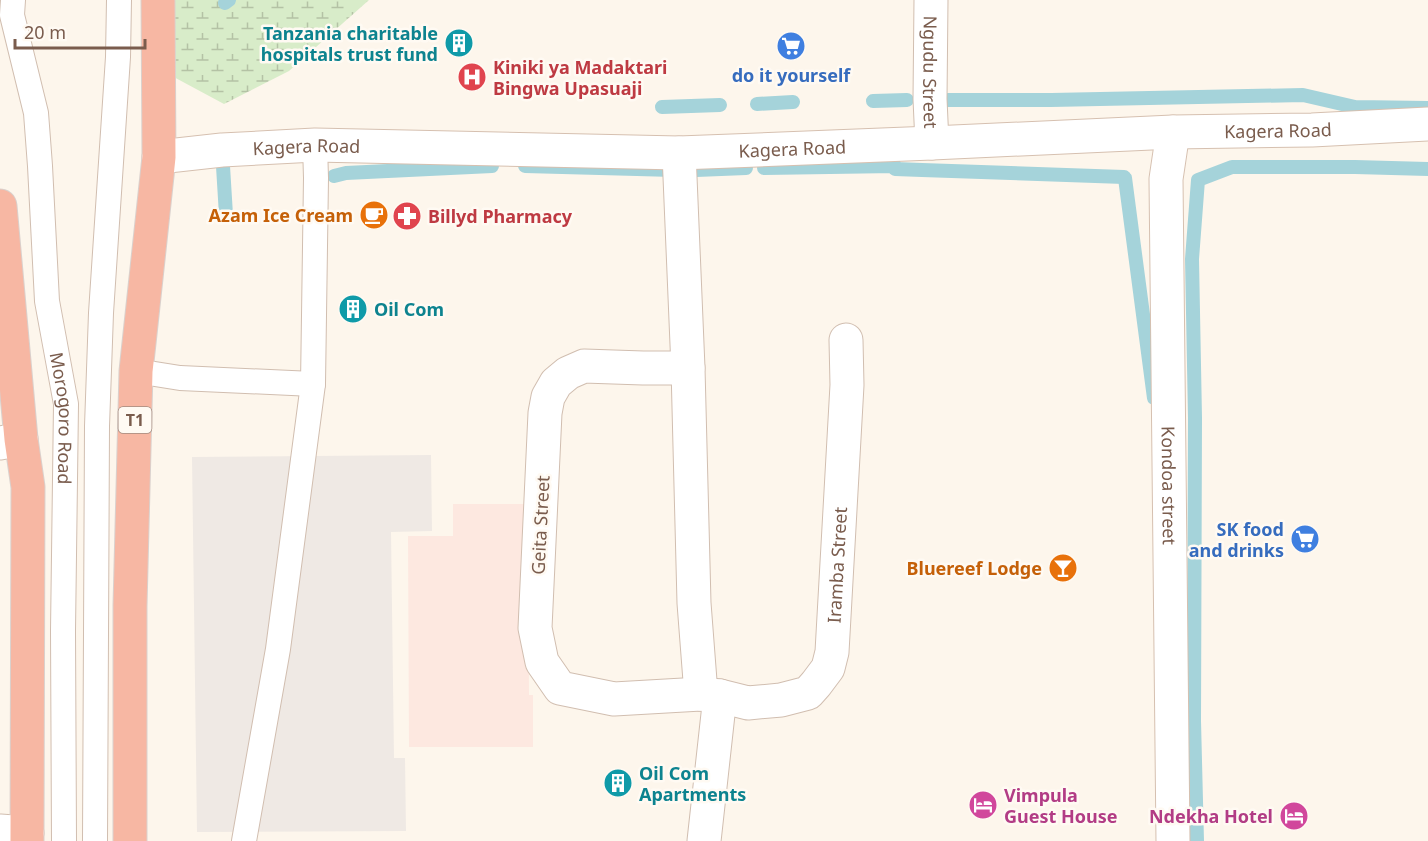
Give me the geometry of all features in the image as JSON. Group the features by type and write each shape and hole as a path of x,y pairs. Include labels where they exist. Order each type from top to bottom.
{"highway":[{"name":"T1","path":"130,841 130,606 136,371 159,157 158,0"},
{"name":"Morogoro Road","path":"0,206 11,441 28,487 18,835"}],"street":[{"name":"Ngudu Street","path":"931,0 932,143"},
{"name":"Kagera Road","path":"159,157 222,150 315,145 679,153 1173,132 1312,130 1428,124"},
{"name":"Kondoa street","path":"1173,132 1166,179 1173,841"},
{"path":"679,153 704,841"},
{"name":"Iramba Street","path":"697,695 748,703 781,700 808,693 828,668 832,652 847,396 846,340"},
{"name":"Geita Street","path":"688,368 584,366 568,373 556,383 548,397 545,413 535,628 542,662 560,688 614,699 697,695"}],"lane":[{"name":"Morogoro Road","path":"13,0 12,15 36,113 47,301 66,404 63,631 64,841"},
{"name":"Morogoro Road","path":"95,841 97,426 118,57 119,0"},
{"path":"244,841 278,649 313,384 315,145"},
{"path":"136,371 180,378 313,384"}],"shaded area":[{"path":"431,455 432,531 391,532 394,758 405,758 406,831 197,832 192,457"},
{"path":"453,504 528,504 529,695 533,695 533,747 409,747 408,536 453,536"}],"green space":[{"path":"173,0 369,0 289,71 224,104 170,75"}],"waterway":[{"path":"225,3 229,0"},
{"path":"948,100 1303,95 1355,107 1428,108"},
{"path":"873,101 907,100"},
{"path":"757,104 793,102"},
{"path":"662,107 720,105"},
{"path":"222,150 226,215"},
{"path":"334,176 346,173 492,166"},
{"path":"525,166 674,170"},
{"path":"764,168 895,166 895,169 1124,177"},
{"path":"1197,841 1194,721 1195,418 1192,259 1198,180 1232,167 1428,169"},
{"path":"696,170 746,168"},
{"path":"1125,178 1154,398"}],"place":[{"name":"Tanzania charitable hospitals trust fund","path":"459,43"},
{"name":"do it yourself","path":"791,46"},
{"name":"Kiniki ya Madaktari Bingwa Upasuaji","path":"472,77"},
{"name":"Azam Ice Cream","path":"374,215"},
{"name":"Billyd Pharmacy","path":"407,216"},
{"name":"Oil Com","path":"353,309"},
{"name":"SK food and drinks","path":"1305,539"},
{"name":"Bluereef Lodge","path":"1063,568"},
{"name":"Oil Com Apartments","path":"618,783"},
{"name":"Vimpula Guest House","path":"983,805"},
{"name":"Ndekha Hotel","path":"1294,816"}]}
